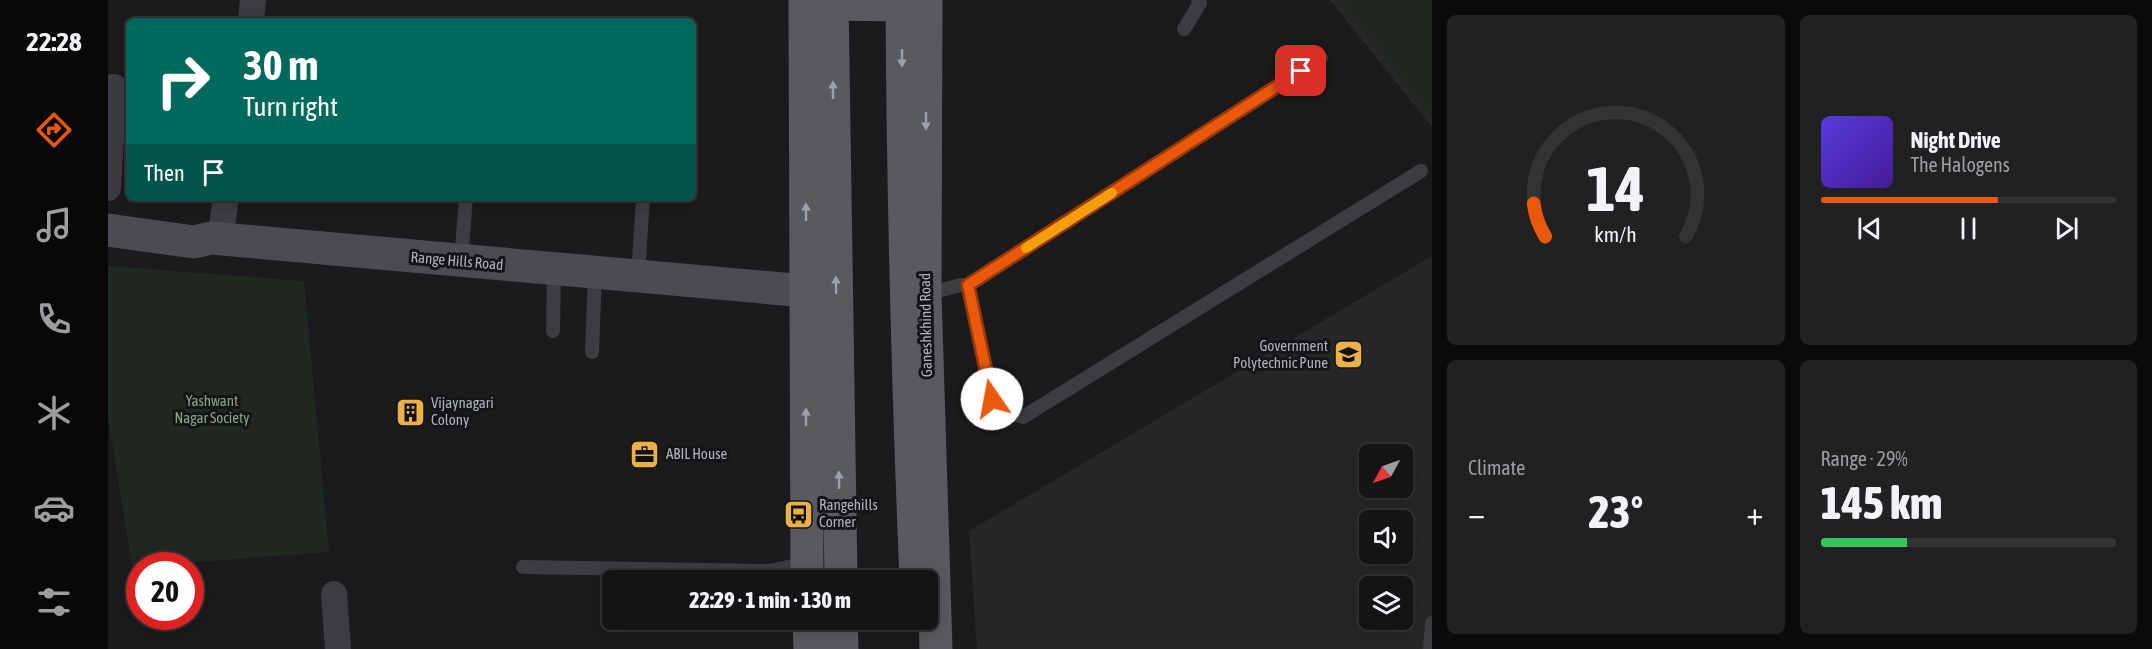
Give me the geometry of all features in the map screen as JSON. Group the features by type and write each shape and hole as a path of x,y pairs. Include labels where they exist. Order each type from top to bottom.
{"main road":[{"path":"814,1 918,2 902,159 916,570"},
{"path":"807,570 806,291 814,1"},
{"path":"814,1 841,570"},
{"name":"Ganeshkhind Road","path":"918,2 936,649"},
{"path":"108,212 195,227 215,239"},
{"name":"Range Hills Road","path":"108,230 194,242 215,239 806,291"},
{"path":"809,630 810,649"},
{"path":"841,630 842,649"},
{"path":"918,630 919,649"}],"street":[{"path":"251,18 253,0"},
{"path":"108,188 114,87"},
{"path":"215,239 225,201"},
{"path":"334,594 338,649"}],"lane":[{"path":"1184,29 1200,3 1198,0"},
{"path":"925,294 968,285 1321,58"},
{"path":"968,285 992,399 1005,413 1023,417 1420,171"},
{"path":"461,261 466,201"},
{"path":"638,277 642,201"},
{"path":"553,331 554,269"},
{"path":"592,352 595,273"},
{"path":"523,567 708,570"},
{"path":"1430,649 1432,622"}],"shaded area":[{"path":"1330,0 1432,0 1432,127"},
{"name":"Government Polytechnic Pune","path":"1432,256 1432,649 977,649 969,531"}],"green space":[{"path":"1341,0 1432,0 1432,116"},
{"name":"Yashwant Nagar Society","path":"108,266 304,281 329,552 204,562 204,552 130,552 108,416"}],"slow traffic":[{"path":"1026,248 1112,193"}],"place":[{"name":"Government Polytechnic Pune","path":"1349,355"},
{"name":"Vijaynagari Colony","path":"410,412"},
{"name":"ABIL House","path":"645,454"},
{"name":"Rangehills Corner","path":"798,514"}],"route":[{"path":"992,399 968,285 1301,71"}]}
